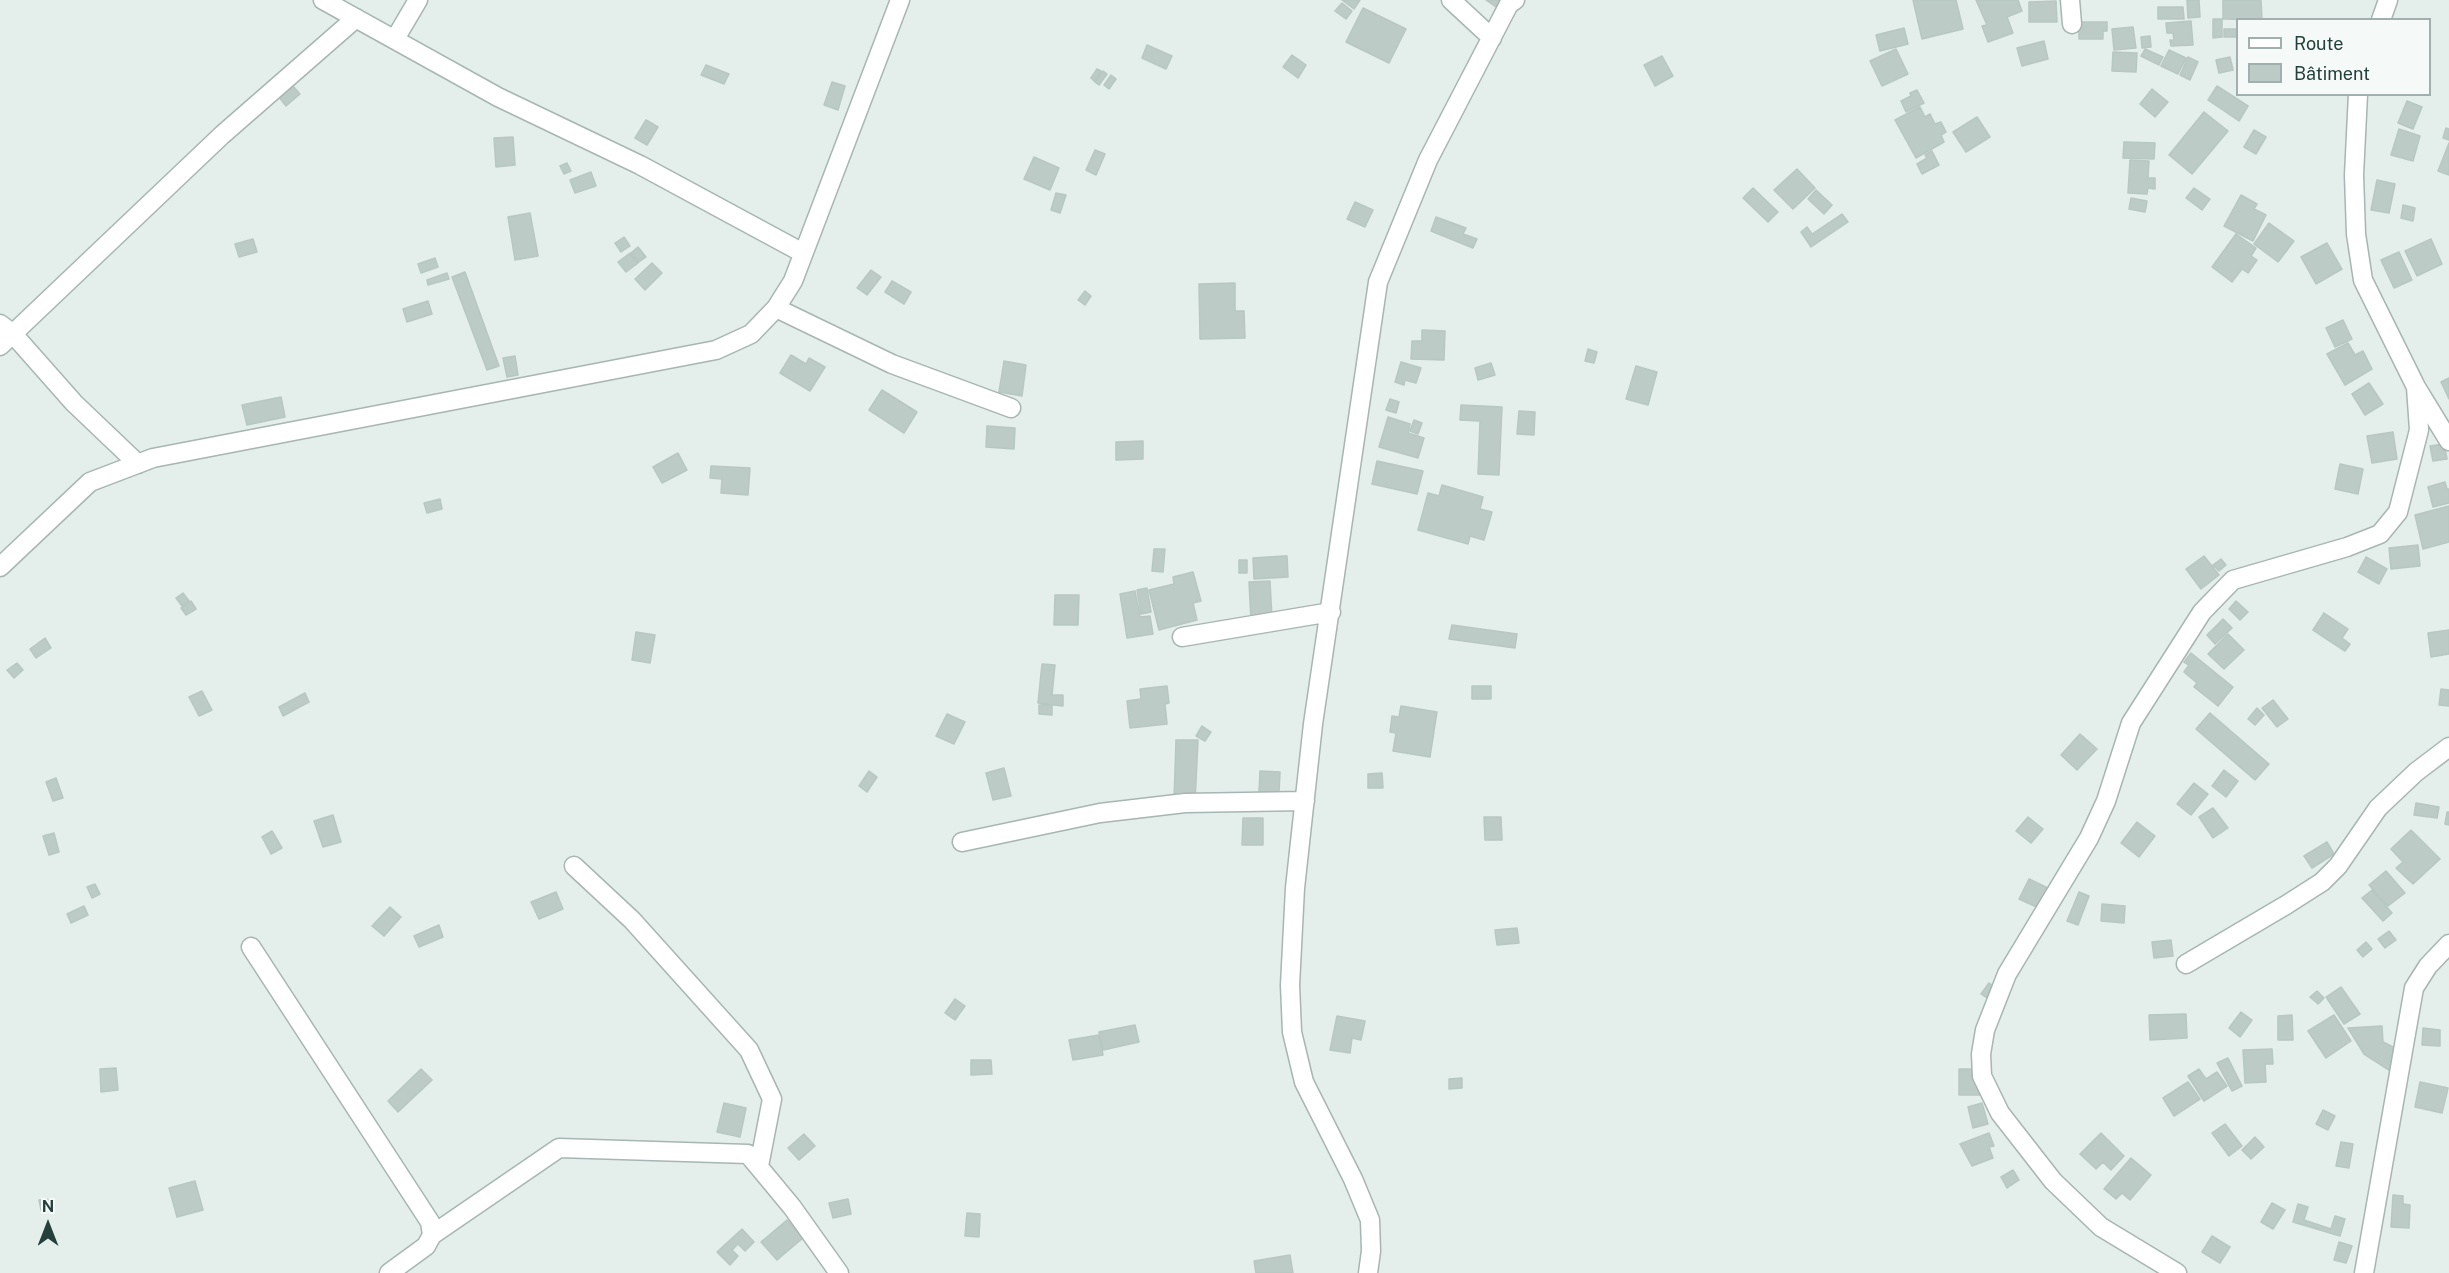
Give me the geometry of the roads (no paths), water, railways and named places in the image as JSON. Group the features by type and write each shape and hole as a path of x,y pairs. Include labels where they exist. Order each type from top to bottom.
{"street":[{"path":"323,0 498,97 640,165 803,254"},
{"path":"395,39 418,0"},
{"path":"0,567 90,482 153,458 216,444 716,350 751,334 776,308 793,281 900,0"},
{"path":"1451,0 1492,38"},
{"path":"1368,1273 1371,1251 1370,1221 1353,1179 1304,1082 1292,1032 1290,985 1295,888 1305,801 1314,724 1378,282 1428,160 1509,4 1515,0"},
{"path":"2070,0 2072,24"},
{"path":"2382,18 2388,0"},
{"path":"138,464 4,335 222,135 356,18"},
{"path":"2358,96 2354,175 2356,234 2363,280 2416,387 2449,441"},
{"path":"776,308 892,364 1011,408"},
{"path":"2177,1273 2101,1227 2053,1181 2000,1113 1982,1076 1981,1054 1984,1030 2007,974 2090,838 2106,801 2131,723 2202,612 2233,580 2347,547 2380,534 2398,512 2419,430 2416,387"},
{"path":"1182,637 1331,612"},
{"path":"2186,964 2322,882 2338,866 2378,808 2416,772 2449,747"},
{"path":"962,842 1100,813 1185,803 1305,801"},
{"path":"574,866 632,920 749,1050 772,1099 759,1166"},
{"path":"2364,1273 2414,988 2428,966 2449,944"},
{"path":"250,947 430,1222 432,1235"},
{"path":"389,1273 426,1246 432,1235 559,1148 748,1154 792,1206 839,1273"}]}
